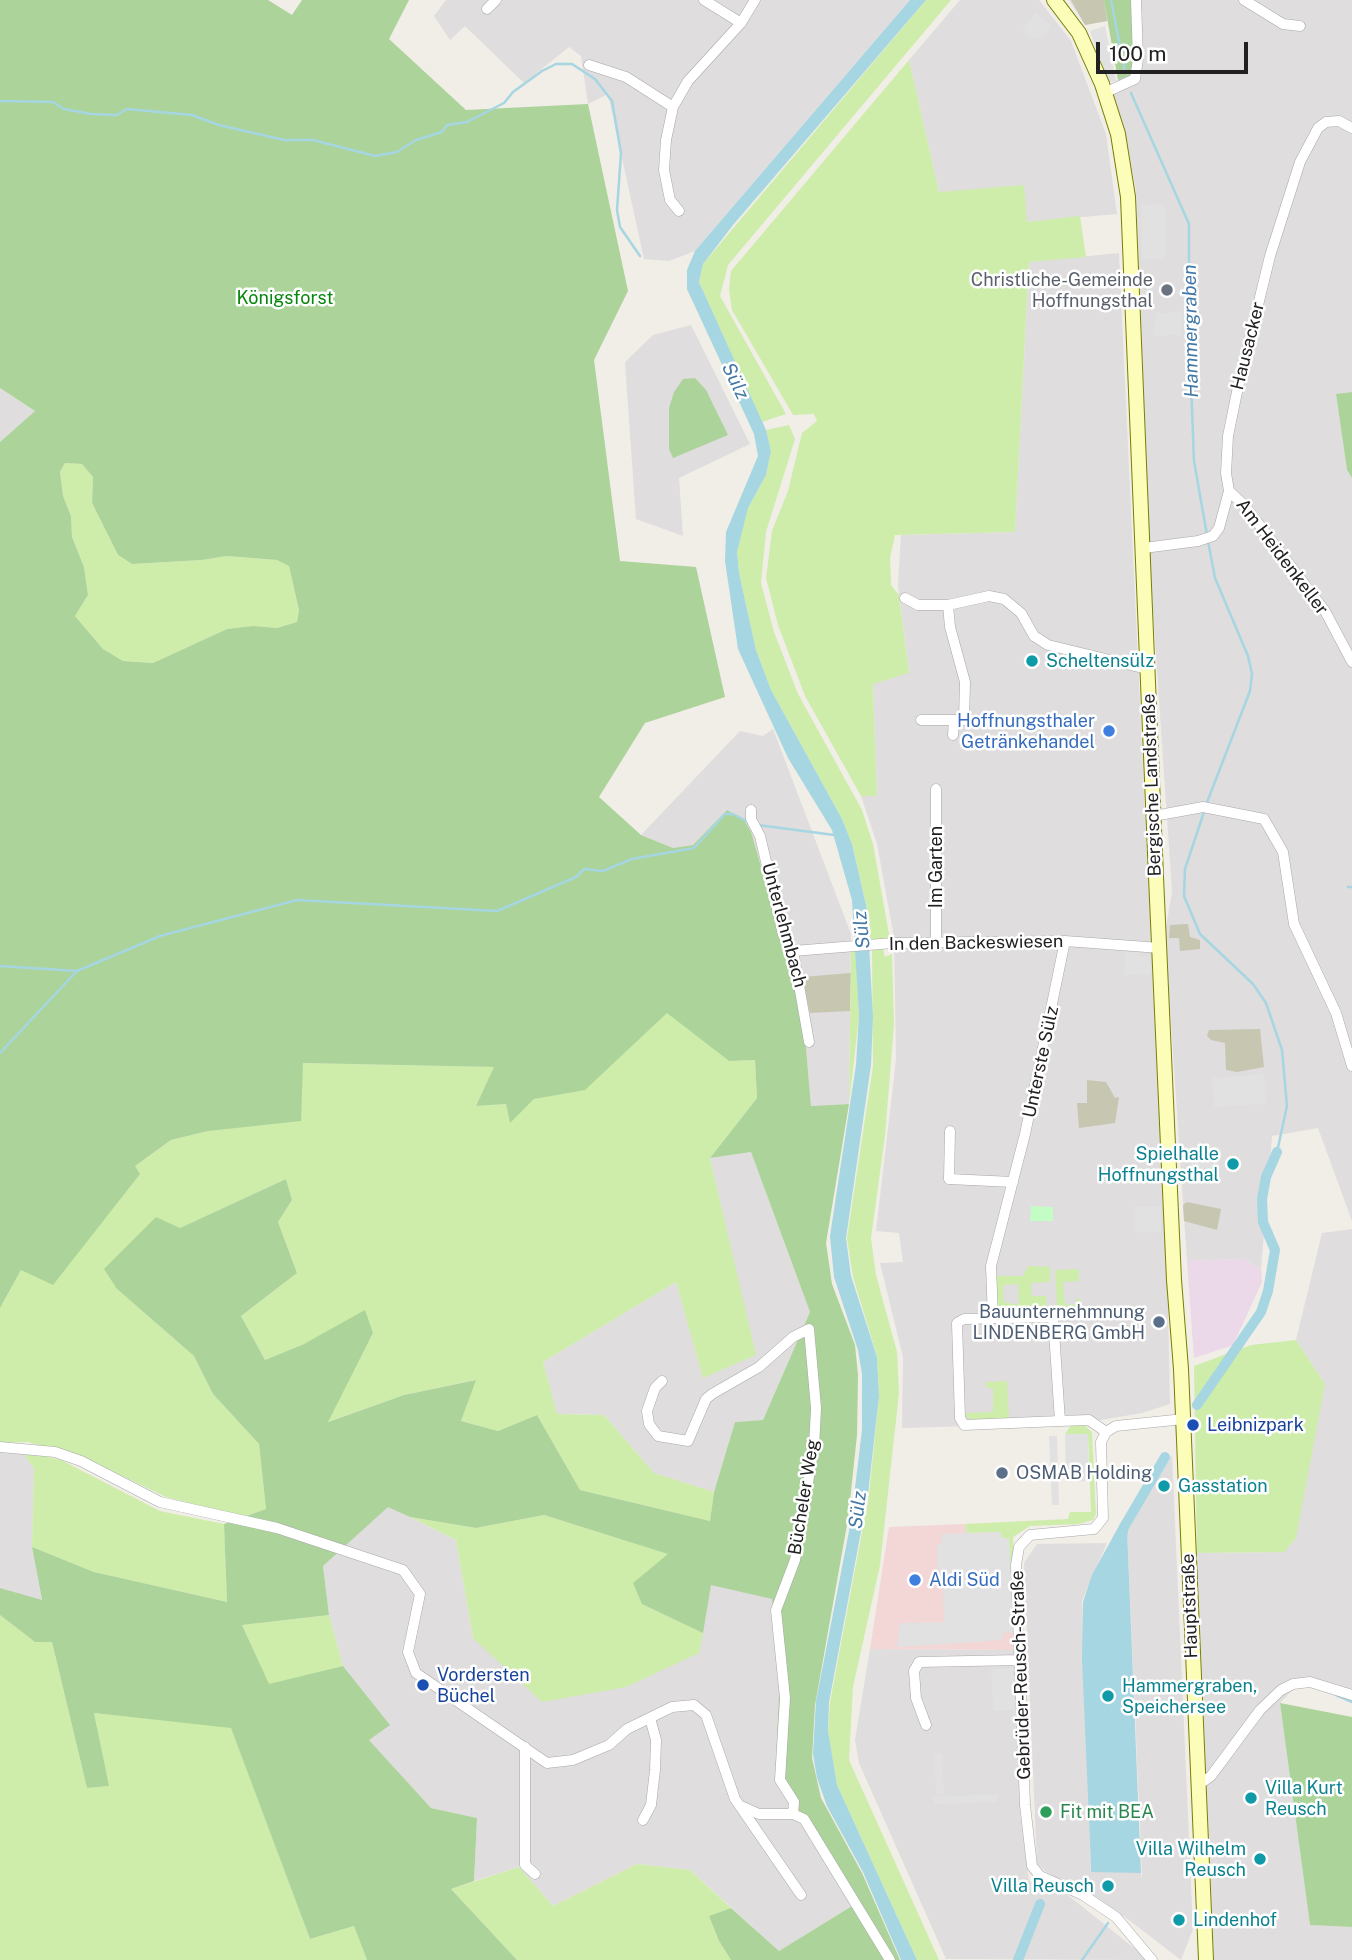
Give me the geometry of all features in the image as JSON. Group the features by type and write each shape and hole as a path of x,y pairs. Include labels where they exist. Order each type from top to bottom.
{"main road":[{"name":"Bergische Landstraße","path":"1054,0 1079,33 1104,93 1118,134 1128,188 1174,1280 1184,1419"},
{"name":"Hauptstraße","path":"1184,1419 1206,1960"}],"street":[{"path":"487,9 496,0"},
{"path":"704,0 741,23"},
{"path":"679,211 670,200 664,170 666,140 673,107 701,64 741,23 755,0"},
{"path":"1104,93 1135,79 1138,71 1136,0"},
{"path":"1244,0 1283,24 1300,26"},
{"path":"589,65 626,77 673,107"},
{"name":"Hausacker","path":"1144,548 1198,541 1213,536 1226,510 1229,491 1226,473 1228,436 1238,387 1270,256 1300,162 1318,128 1326,122 1339,121 1352,128"},
{"name":"Am Heidenkeller","path":"1229,491 1245,506 1325,611 1352,662"},
{"path":"905,598 911,604 948,605 977,597 1004,599 1021,613 1034,636 1048,645 1147,669"},
{"path":"921,720 964,720 965,682 950,627 948,605"},
{"path":"953,735 954,720"},
{"name":"Im Garten","path":"936,789 936,944"},
{"path":"1154,816 1206,808 1257,816 1271,828 1285,861 1294,924 1336,1013 1352,1066"},
{"name":"Unterlehmbach","path":"751,810 751,819 760,836 783,934 793,951 810,1042"},
{"name":"In den Backeswiesen","path":"793,951 890,944 1065,941 1160,948"},
{"name":"Unterste Sülz","path":"993,1318 991,1266 1013,1182 1065,941"},
{"path":"950,1131 949,1179 1013,1182"},
{"path":"1093,1311 1060,1313 1053,1317 964,1319 957,1323 960,1418 964,1425 1088,1420 1106,1432 1116,1426 1184,1419"},
{"path":"1053,1317 1060,1421"},
{"name":"Bücheler Weg","path":"662,1381 655,1388 647,1411 649,1424 658,1436 688,1441 706,1399 772,1358 793,1337 809,1329 816,1408 814,1447 795,1560 776,1610 785,1698 779,1780 794,1802 793,1814 804,1819 815,1834 890,1960"},
{"name":"Gebrüder-Reusch-Straße","path":"1106,1432 1101,1443 1103,1518 1094,1529 1030,1535 1019,1547 1016,1564 1026,1814 1034,1871 1083,1895 1116,1917 1149,1956"},
{"path":"0,1447 55,1452 81,1461 160,1502 276,1528 335,1549 396,1566 410,1575 420,1594 408,1652 416,1673 547,1763 563,1763 609,1745 627,1729 680,1704 694,1705 706,1715 728,1783 741,1806 802,1895"},
{"path":"926,1725 916,1698 914,1671 919,1662 1021,1660"},
{"path":"1197,1786 1211,1776 1259,1710 1281,1690 1293,1684 1310,1682 1352,1695"},
{"path":"643,1820 651,1805 655,1770 656,1740 650,1718"},
{"path":"525,1747 525,1865 535,1874"},
{"path":"741,1806 759,1814 793,1814"},
{"path":"1138,1960 1149,1956"}],"shaded area":[{"path":"446,0 910,0 695,251 669,261 644,259 608,94 588,104 581,56 569,47 524,83 465,26 450,40 434,16"},
{"path":"960,0 1039,0 1071,41 1106,134 1117,214 1026,222 939,192 909,60"},
{"path":"1069,0 1352,0 1352,392 1336,394 1347,470 1352,478 1352,1221 1318,1128 1272,1136 1261,1269 1243,1259 1187,1261 1165,933 1172,892 1151,581 1136,192 1127,140 1113,93 1118,80 1108,21 1085,25"},
{"path":"1071,0 1104,0 1107,21 1085,25"},
{"path":"1036,12 1051,25 1045,36 1032,39 1022,30"},
{"path":"1105,26 1116,81 1108,82 1090,31"},
{"path":"1165,204 1166,259 1142,259 1141,205"},
{"path":"1119,253 1168,1306 1170,1404 1142,1413 1083,1423 902,1428 903,1357 880,1263 903,1262 899,1233 876,1231 896,1060 894,937 877,844 861,796 877,795 873,683 909,672 898,586 901,535 1015,532 1029,262"},
{"path":"1182,312 1181,335 1153,336 1157,313"},
{"path":"691,325 750,444 679,478 683,536 636,519 625,362 653,335"},
{"path":"0,388 35,411 0,442"},
{"path":"773,729 851,934 849,1104 811,1106 803,1013 791,967 727,810 693,845 673,848 641,835 740,731 763,736"},
{"path":"1188,924 1190,937 1200,940 1200,949 1180,951 1179,938 1169,938 1170,925"},
{"path":"1137,952 1138,956 1150,956 1151,974 1124,975 1125,953"},
{"path":"851,973 850,1011 810,1013 802,977"},
{"path":"1260,1029 1264,1067 1237,1072 1226,1070 1225,1043 1211,1040 1207,1036 1209,1030"},
{"path":"1264,1074 1267,1104 1214,1107 1212,1078"},
{"path":"1087,1080 1106,1082 1115,1098 1119,1097 1115,1123 1079,1128 1077,1103 1087,1103"},
{"path":"1189,1146 1221,1147 1216,1181 1189,1178"},
{"path":"751,1152 810,1312 763,1420 735,1422 714,1492 654,1473 604,1415 557,1414 543,1362 676,1282 703,1377 755,1355 710,1158"},
{"path":"1187,1202 1221,1209 1217,1230 1184,1221 1183,1205"},
{"path":"1161,1206 1161,1232 1135,1233 1134,1207"},
{"path":"1352,1229 1352,1690 1310,1677 1304,1678 1280,1703 1310,1925 1352,1927 1352,1960 1214,1960 1197,1553 1284,1552 1325,1384 1296,1340 1322,1233"},
{"path":"1243,1259 1261,1269 1262,1282 1233,1345 1194,1358 1187,1261"},
{"path":"1065,1434 1088,1434 1089,1481 1066,1482"},
{"path":"1049,1436 1057,1436 1059,1505 1052,1505"},
{"path":"0,1450 22,1451 34,1469 32,1547 42,1601 0,1588"},
{"path":"1172,1455 1193,1929 1181,1960 1125,1917 1046,1872 1037,1863 1024,1563 1037,1544 1107,1543 1082,1601 1091,1871 1141,1873 1141,1879 1142,1874 1127,1529"},
{"path":"388,1506 456,1540 473,1638 711,1584 772,1599 779,1693 775,1780 852,1906 779,1951 690,1870 637,1864 553,1906 519,1867 474,1881 477,1818 431,1808 368,1739 389,1724 343,1666 329,1615 323,1566"},
{"path":"965,1524 967,1533 1000,1532 1018,1650 870,1649 889,1527"},
{"path":"1000,1532 1002,1538 1009,1538 1015,1632 1002,1633 1002,1640 897,1647 900,1623 944,1622 942,1571 937,1570 937,1544 942,1543 942,1534"},
{"path":"870,1649 1018,1650 1020,1813 1029,1881 1054,1884 1149,1960 946,1959 859,1763 855,1740"},
{"path":"1013,1668 1017,1710 993,1711 991,1669"},
{"path":"942,1753 944,1794 936,1794 934,1754"},
{"path":"997,1794 997,1802 934,1804 933,1797"}],"green space":[{"name":"Königsforst","path":"0,0 268,0 292,15 302,0 409,0 389,39 466,110 588,104 628,291 594,360 620,561 696,567 725,697 645,723 599,797 641,835 673,848 693,845 727,810 744,820 751,832 803,1013 811,1106 849,1104 826,1243 832,1284 855,1345 858,1375 857,1435 848,1519 815,1705 812,1758 821,1798 862,1873 900,1960 731,1960 719,1941 709,1916 731,1908 779,1951 852,1906 775,1780 779,1693 772,1599 711,1585 703,1633 642,1604 633,1583 668,1554 544,1515 476,1528 410,1517 388,1507 323,1566 329,1615 242,1625 269,1684 343,1666 390,1725 369,1740 431,1808 477,1818 474,1881 451,1889 517,1960 367,1960 354,1926 310,1939 231,1728 94,1713 109,1786 87,1788 52,1642 35,1642 0,1615 0,1588 42,1600 32,1547 94,1572 227,1602 224,1524 266,1509 259,1444 213,1394 194,1356 117,1289 104,1269 156,1217 180,1228 286,1179 292,1200 278,1222 297,1273 241,1316 265,1360 304,1344 365,1310 373,1333 328,1422 404,1395 476,1380 461,1421 498,1431 537,1415 580,1490 710,1521 714,1492 735,1422 763,1420 810,1312 751,1152 710,1158 757,1098 755,1060 729,1061 667,1013 585,1090 534,1099 510,1123 506,1104 476,1106 494,1067 303,1063 301,1121 208,1131 171,1140 135,1166 140,1174 53,1285 21,1270 0,1308 0,442 35,411 0,388","holes":["65,463 82,464 93,477 92,503 118,555 132,564 227,556 277,560 289,566 299,610 297,622 277,628 253,626 227,629 153,663 123,661 103,649 75,616 88,595 84,567 72,537 71,516 63,496 60,472"]},
{"path":"926,0 951,0 728,265 720,296 786,414 762,422 699,282 703,264"},
{"path":"1104,0 1134,0 1136,33 1133,74 1118,80"},
{"path":"909,60 939,192 1024,185 1027,222 1080,216 1086,257 1029,262 1015,532 895,535 890,558 891,585 899,595 909,673 873,684 877,796 861,796 805,696 778,625 766,578 772,531 788,491 802,433 817,421 814,414 793,415 732,310 729,290 731,271"},
{"path":"695,378 706,390 728,435 673,458 669,449 669,408 674,392 683,379"},
{"path":"1352,392 1352,478 1347,470 1336,394"},
{"path":"789,425 795,439 766,532 761,583 774,632 798,694 862,810 873,844 890,940 870,941 867,908 852,844 842,819 771,690 756,650 739,573 737,552 747,510 766,475 771,451 766,430"},
{"path":"65,463 82,464 93,477 92,503 118,555 132,564 227,556 277,560 289,565 299,610 297,622 277,628 253,626 227,629 153,663 123,661 103,649 75,616 88,595 84,567 72,537 71,516 63,496 60,472"},
{"path":"883,949 885,957 892,954 894,1024 885,1136 871,1238 876,1275 897,1352 899,1393 880,1565 853,1687 849,1760 939,1960 917,1960 837,1785 828,1732 830,1702 869,1495 879,1396 877,1356 853,1277 847,1238 873,1066 872,950"},
{"path":"856,950 859,1016 849,1104 851,951"},
{"path":"667,1012 729,1061 755,1060 757,1098 710,1158 756,1355 703,1378 676,1282 543,1362 557,1414 604,1415 654,1473 714,1492 710,1521 580,1490 537,1415 498,1431 461,1421 475,1380 404,1395 327,1422 373,1333 304,1344 265,1360 241,1316 297,1273 278,1222 292,1200 286,1179 180,1228 117,1289 194,1356 213,1394 259,1444 266,1509 243,1517 166,1497 81,1456 27,1442 0,1443 0,1308 21,1270 135,1166 171,1140 208,1131 303,1063 495,1067 476,1106 506,1104 510,1122 534,1099 585,1089"},
{"path":"1031,1206 1053,1207 1053,1221 1030,1221"},
{"path":"1028,1266 1050,1267 1050,1282 1031,1283 1032,1296 1046,1296 1047,1310 998,1311 994,1276 1023,1276","holes":["1018,1284 1019,1305 1004,1302 1003,1285"]},
{"path":"1079,1269 1079,1281 1063,1282 1066,1305 1076,1304 1076,1299 1080,1299 1081,1309 1057,1309 1055,1270"},
{"path":"1296,1340 1325,1384 1296,1538 1284,1552 1197,1553 1194,1366 1251,1345"},
{"path":"1007,1381 1009,1418 970,1420 966,1416 964,1413 993,1412 993,1388 986,1388 986,1382"},
{"path":"1071,1425 1084,1425 1092,1432 1096,1514 1093,1520 1079,1524 1030,1526 1013,1537 1015,1618 1000,1532 967,1533 965,1524 1068,1519 1070,1512 1091,1512 1088,1434 1065,1434"},
{"path":"22,1451 61,1460 160,1511 224,1524 227,1602 94,1572 32,1547 34,1469"},
{"path":"544,1515 669,1554 642,1604 703,1633 699,1653 626,1687 542,1702 473,1638 456,1540 410,1517 476,1528"},
{"path":"0,1615 35,1642 52,1642 87,1788 108,1786 94,1713 231,1727 310,1939 354,1926 367,1960 0,1960"},
{"path":"329,1615 343,1666 269,1685 242,1625"},
{"path":"1280,1703 1352,1717 1352,1927 1310,1925"},
{"path":"637,1864 690,1870 731,1908 709,1916 719,1941 731,1960 517,1960 451,1889 519,1867 553,1906"}],"water":[{"name":"Sülz","path":"910,0 926,0 733,225 703,264 699,282 766,430 771,451 766,475 748,508 737,552 756,650 771,690 842,819 852,844 867,909 873,1017 871,1065 846,1238 851,1276 877,1357 879,1396 868,1494 829,1702 828,1731 837,1785 917,1960 901,1960 863,1872 827,1806 817,1778 813,1754 816,1701 851,1521 862,1430 862,1374 858,1350 834,1277 830,1236 856,1065 859,1015 852,900 832,830 788,758 738,649 725,561 726,532 758,456 754,434 687,289 687,270 695,251"},
{"name":"Hammergraben, Speichersee","path":"1120,1524 1127,1529 1141,1873 1091,1872 1082,1659 1083,1602 1092,1575"}],"waterway":[{"name":"Hammergraben","path":"1111,0 1125,72"},
{"path":"0,101 53,102 64,109 91,114 117,115 127,109 192,115 219,125 284,140 313,140 375,156 397,152 416,140 442,132 447,125 467,122 504,103 513,92 542,71 556,64 572,64 595,79 612,101 621,153 617,210 620,227 640,256"},
{"name":"Hammergraben","path":"1131,93 1189,224 1189,333 1194,461 1207,535"},
{"path":"1206,805 1250,691 1252,674 1248,656 1215,578 1208,541"},
{"name":"Hammergraben","path":"1204,812 1185,869 1184,896 1200,934 1253,984 1266,1003 1282,1050 1287,1106 1277,1152"},
{"path":"0,966 77,971 160,936 297,900 497,911 576,877 584,869 603,871 632,859 694,848 725,814 733,814 748,822"},
{"path":"758,825 834,835"},
{"path":"0,1053 77,971"},
{"name":"Hammergraben","path":"1197,1405 1261,1312 1268,1291 1275,1250 1263,1222 1262,1199 1266,1177 1277,1152"},
{"name":"Hammergraben","path":"1121,1540 1124,1527 1165,1457"},
{"path":"1336,1695 1352,1702"},
{"path":"1018,1960 1040,1904"},
{"path":"1082,1960 1108,1923"}],"place":[{"name":"Christliche-Gemeinde Hoffnungsthal","path":"1167,290"},
{"name":"Scheltensülz","path":"1032,661"},
{"name":"Hoffnungsthaler Getränkehandel","path":"1109,731"},
{"name":"Spielhalle Hoffnungsthal","path":"1233,1164"},
{"name":"Bauunternehmnung LINDENBERG GmbH","path":"1159,1322"},
{"name":"Leibnizpark","path":"1193,1425"},
{"name":"OSMAB Holding","path":"1002,1473"},
{"name":"Gasstation","path":"1164,1486"},
{"name":"Aldi Süd","path":"915,1580"},
{"name":"Vordersten Büchel","path":"423,1685"},
{"name":"Hammergraben, Speichersee","path":"1108,1696"},
{"name":"Villa Kurt Reusch","path":"1251,1798"},
{"name":"Fit mit BEA","path":"1046,1812"},
{"name":"Villa Wilhelm Reusch","path":"1260,1859"},
{"name":"Villa Reusch","path":"1108,1886"},
{"name":"Lindenhof","path":"1179,1920"}]}
